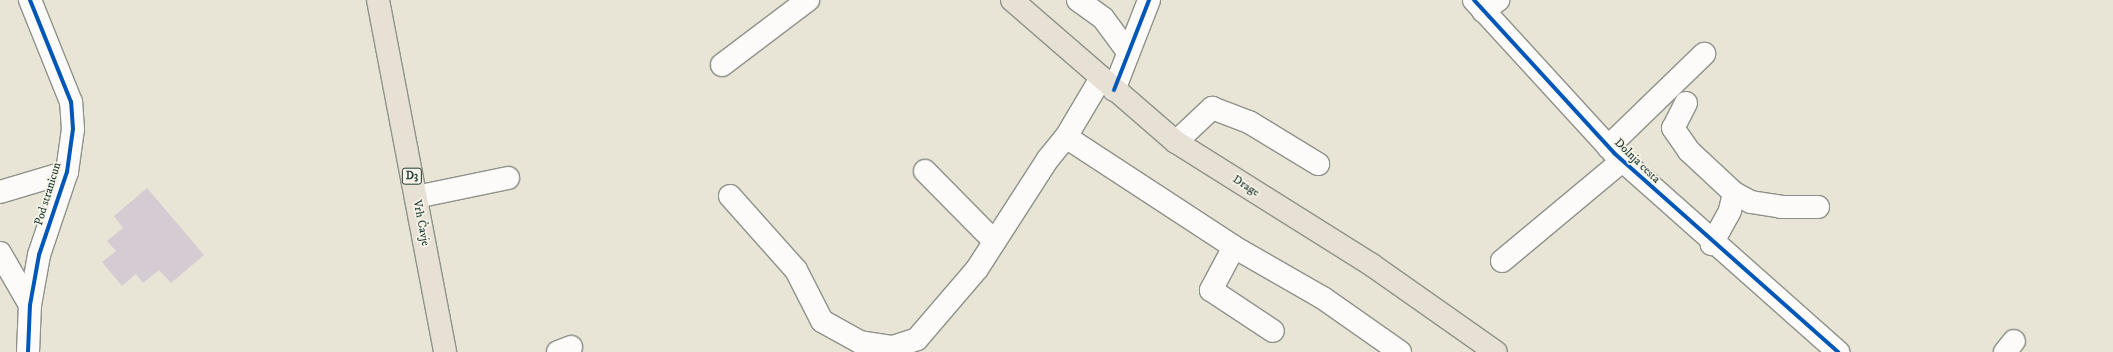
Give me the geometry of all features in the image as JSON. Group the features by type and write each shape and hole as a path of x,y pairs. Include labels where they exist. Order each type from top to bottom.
{"main road":[{"name":"Vrh Čavje","path":"378,0 445,352"},
{"name":"Drage","path":"1012,0 1107,84 1176,142 1372,266 1496,352"}],"street":[{"name":"Pod stranicun","path":"28,352 30,305 39,255 67,172 73,129 71,102 30,0"},
{"path":"722,64 808,0"},
{"path":"1078,0 1103,18 1128,52"},
{"path":"730,196 796,270 822,321 860,342 893,347 917,339 977,269 993,240 1066,137 1107,84 1128,52 1149,0"},
{"name":"Dolnja cesta","path":"1485,4 1615,154 1712,244 1838,352"},
{"path":"1502,261 1615,154 1704,54"},
{"path":"1686,103 1673,128 1689,151 1734,193 1751,202 1781,207 1818,207"},
{"path":"1176,142 1212,108 1249,122 1318,164"},
{"path":"1066,137 1234,247 1323,298 1400,352"},
{"path":"925,171 993,240"},
{"path":"0,192 67,172"},
{"path":"416,197 508,178"},
{"path":"1712,244 1730,211 1734,193"},
{"path":"1234,247 1211,290 1273,331"},
{"path":"0,253 30,305"}],"building":[{"path":"147,188 204,255 171,283 159,270 143,283 136,274 122,286 102,262 116,251 107,241 123,228 114,216"}],"cycle path":[{"path":"28,352 30,305 39,255 67,172 73,129 71,102 30,0"},
{"path":"1114,90 1149,0"},
{"path":"1474,0 1614,153 1838,352"}]}
